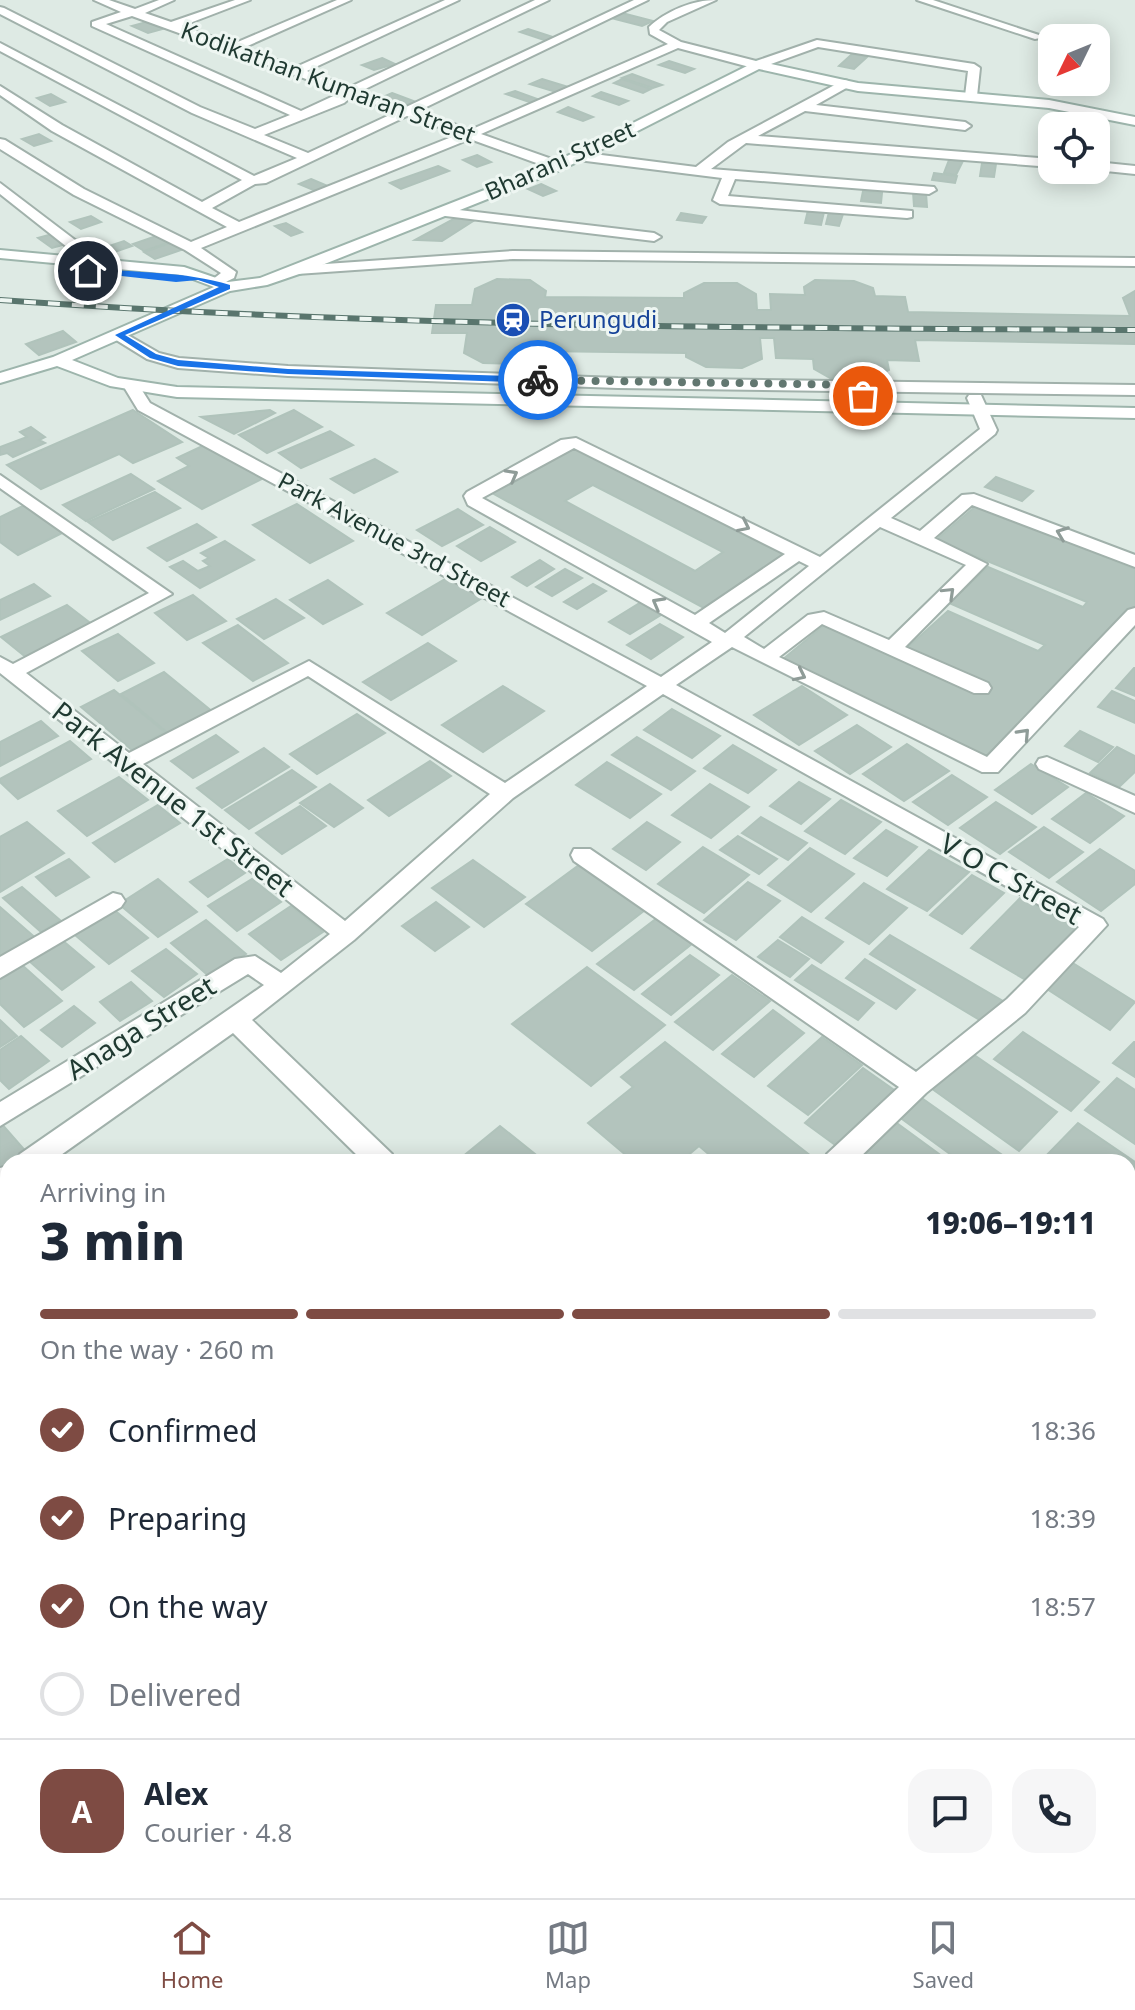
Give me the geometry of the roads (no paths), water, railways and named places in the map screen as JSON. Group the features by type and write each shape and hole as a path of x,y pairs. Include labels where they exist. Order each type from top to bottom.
{"street":[{"name":"Kodikathan Kumaran Street","path":"99,0 558,166"},
{"path":"169,0 96,24 300,115"},
{"path":"172,26 245,0"},
{"path":"232,49 346,0"},
{"path":"296,72 454,0"},
{"path":"255,134 340,100 349,92 544,0"},
{"path":"0,46 137,121 252,180 261,180 643,0"},
{"path":"711,0 663,20 653,29 677,44 844,84 1049,104 1135,121"},
{"path":"922,0 1038,37"},
{"path":"0,10 196,110 309,158"},
{"name":"Bharani Street","path":"0,378 59,360 119,335 221,285 262,282 297,270 558,166 757,65 817,43 974,68 978,97"},
{"path":"190,247 469,134 677,44"},
{"path":"699,171 744,139 844,84"},
{"path":"0,90 57,128 239,228"},
{"path":"949,156 978,97"},
{"path":"805,107 965,126"},
{"path":"744,139 1038,161"},
{"path":"0,143 79,192 190,247 229,272 229,275 221,285 184,271 0,254"},
{"path":"578,156 730,175 929,190"},
{"path":"1110,167 1135,170"},
{"path":"730,175 720,200 907,214"},
{"path":"202,208 252,180"},
{"path":"0,187 74,246 75,260"},
{"path":"442,212 654,237"},
{"path":"297,270 513,255 1135,262"},
{"path":"0,261 176,280 198,278"},
{"path":"119,335 153,356 178,363 288,371 862,390 977,405 1135,399"},
{"path":"59,360 84,375 132,387 260,395 977,405 1135,413"},
{"path":"59,360 142,376 291,385 1135,390"},
{"name":"Park Avenue 3rd Street","path":"132,387 144,406 663,686"},
{"path":"42,1154 281,986 346,934 505,793 729,640 989,430 977,405"},
{"path":"821,565 572,442 473,496 474,501 695,624 990,767 1135,614"},
{"path":"0,480 162,594 6,668"},
{"path":"922,539 968,499 974,499 1135,561"},
{"path":"878,519 978,564 893,647"},
{"path":"695,624 798,554"},
{"path":"765,658 820,618 893,647 981,688"},
{"path":"126,764 309,667 505,793"},
{"name":"Park Avenue 1st Street","path":"6,668 346,934"},
{"name":"V O C Street","path":"663,686 1095,925 1016,1006 917,1086 845,1154"},
{"path":"1047,764 1132,798"},
{"path":"582,855 917,1086"},
{"path":"0,969 113,901"},
{"name":"Anaga Street","path":"0,1115 244,965 255,965 281,986"},
{"path":"236,1020 374,1154"}],"railway":[{"path":"0,300 425,321 1135,330"}],"place":[{"name":"Perungudi","path":"513,320"}]}
